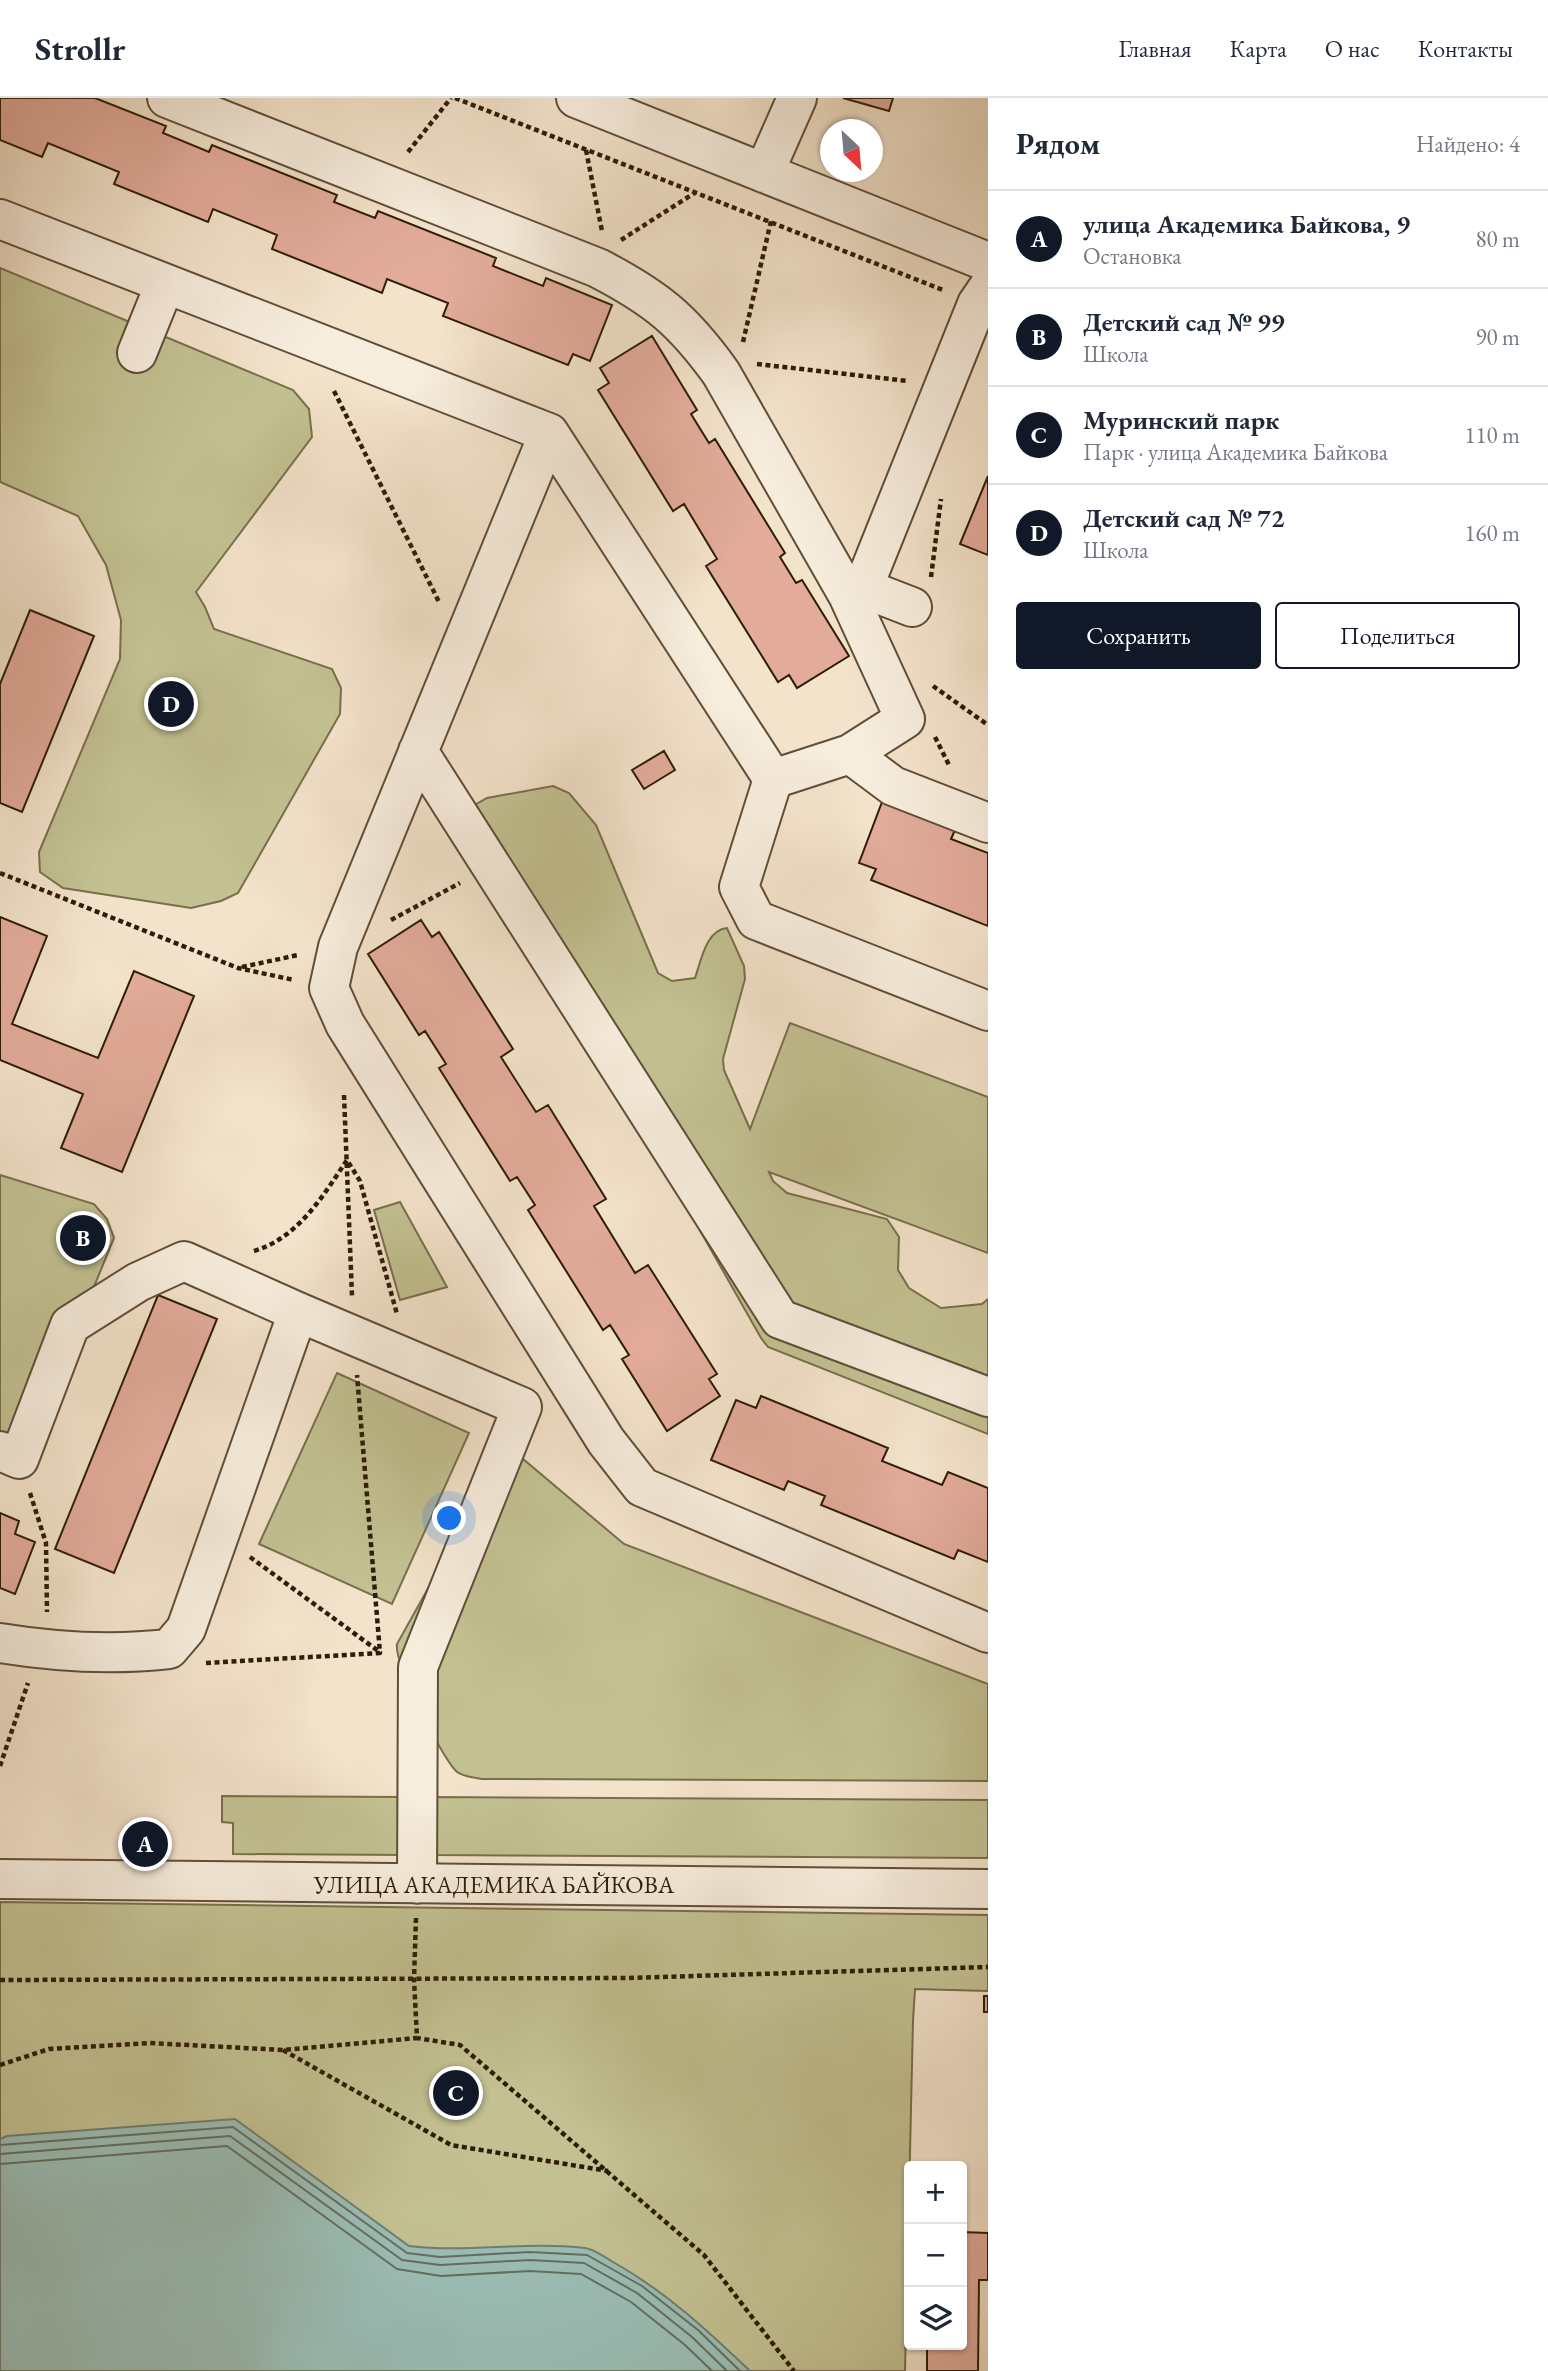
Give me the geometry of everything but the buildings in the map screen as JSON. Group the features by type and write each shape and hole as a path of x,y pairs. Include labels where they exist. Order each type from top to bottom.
{"street":[{"path":"167,98 383,183 602,259 668,311 696,340 730,367 855,591 905,719 850,754 773,779"},
{"path":"576,98 988,262"},
{"path":"762,172 797,98"},
{"path":"0,219 549,433 773,779"},
{"path":"137,353 165,284"},
{"path":"855,591 983,296"},
{"path":"549,433 338,947 329,988 334,1004 567,1380 606,1441 642,1487 988,1633"},
{"path":"855,591 921,594"},
{"path":"418,751 780,1319 988,1398"},
{"path":"850,754 893,786 988,823"},
{"path":"773,779 739,887 756,920 988,1011"},
{"path":"0,1451 19,1459 70,1325 138,1282 184,1261 522,1407"},
{"path":"0,1643 40,1649 141,1652 169,1649 186,1629 298,1312"},
{"path":"416,1884 418,1667 522,1407 567,1380"},
{"name":"УЛИЦА АКАДЕМИКА БАЙКОВА","path":"0,1879 988,1889"}],"path":[{"path":"383,183 453,98 771,223 983,296"},
{"path":"581,136 586,149 602,259 695,193 762,172 771,223 730,367 944,386"},
{"path":"333,389 461,647"},
{"path":"921,594 942,495"},
{"path":"0,873 238,968 329,988"},
{"path":"344,1090 353,1336 380,1653"},
{"path":"246,1253 268,1247 302,1222 347,1160"},
{"path":"347,1160 360,1181 409,1359"},
{"path":"218,1533 380,1653 418,1667"},
{"path":"169,1649 207,1664 380,1653"},
{"path":"416,1884 414,1979 417,2038"},
{"path":"0,1980 626,1978 988,1967"},
{"path":"0,2065 49,2049 149,2043 283,2050 417,2038 460,2045 704,2255 794,2371"},
{"path":"283,2050 451,2145 609,2171"}],"shaded area":[{"path":"0,268 293,390 309,409 312,437 196,592 214,629 332,669 341,688 340,714 238,893 221,901 191,908 63,888 40,872 39,852 120,659 121,620 106,565 78,516 0,482"},
{"path":"553,786 569,793 596,825 658,973 672,981 695,978 709,940 720,930 727,928 744,966 745,979 723,1059 724,1070 750,1129 790,1023 988,1097 988,1253 769,1172 773,1181 787,1193 887,1219 899,1237 898,1270 909,1288 941,1308 982,1304 988,1299 988,1434 768,1347 761,1338 481,844 466,810 487,798"},
{"path":"0,1175 94,1204 107,1219 114,1238 40,1418 0,1439"},
{"path":"400,1202 447,1287 400,1300 374,1210"},
{"path":"337,1373 469,1433 392,1604 259,1544"},
{"path":"508,1456 523,1459 624,1544 988,1684 988,1781 482,1779 458,1773 440,1748 420,1709 403,1670 397,1644 493,1472"},
{"path":"222,1796 402,1797 402,1855 233,1854 233,1823 222,1822"},
{"path":"433,1797 988,1800 988,1858 433,1855"},
{"path":"0,1902 988,1915 988,1991 915,1989 910,2161 904,2161 905,2371 0,2371"}],"water":[{"path":"235,2119 409,2246 563,2246 595,2252 668,2298 750,2371 0,2371 0,2139 7,2136"}],"place":[{"name":"Детский сад № 72","path":"171,704"},
{"name":"Детский сад № 99","path":"83,1238"},
{"name":"улица Академика Байкова, 9","path":"145,1844"},
{"name":"Муринский парк","path":"456,2093"}]}
